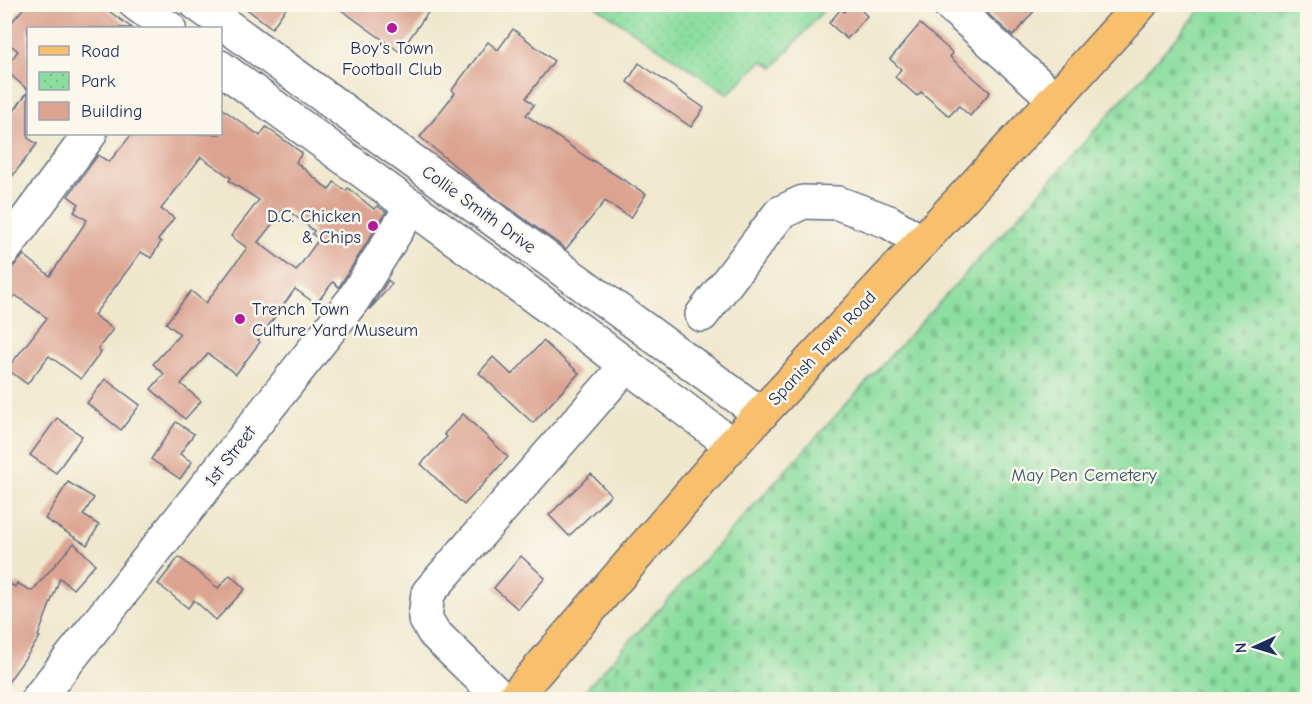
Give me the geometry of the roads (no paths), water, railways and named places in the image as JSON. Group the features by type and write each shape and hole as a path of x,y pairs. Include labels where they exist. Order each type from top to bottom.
{"main road":[{"name":"Spanish Town Road","path":"512,699 732,445 1141,4"}],"street":[{"path":"136,4 167,27"},
{"name":"Collie Smith Drive","path":"197,4 761,414"},
{"path":"949,4 1055,99"},
{"name":"Collie Smith Drive","path":"222,68 412,206 732,445"},
{"path":"4,250 89,135"},
{"path":"702,315 780,213 803,202 838,203 889,222 922,242"},
{"name":"1st Street","path":"38,699 353,300 412,206"},
{"path":"503,699 434,633 425,618 428,593 626,366"}],"place":[{"name":"Boy's Town Football Club","path":"392,28"},
{"name":"D.C. Chicken & Chips","path":"373,226"},
{"name":"Trench Town Culture Yard Museum","path":"240,319"}],"park label":[{"name":"May Pen Cemetery","path":"1084,475"}]}
